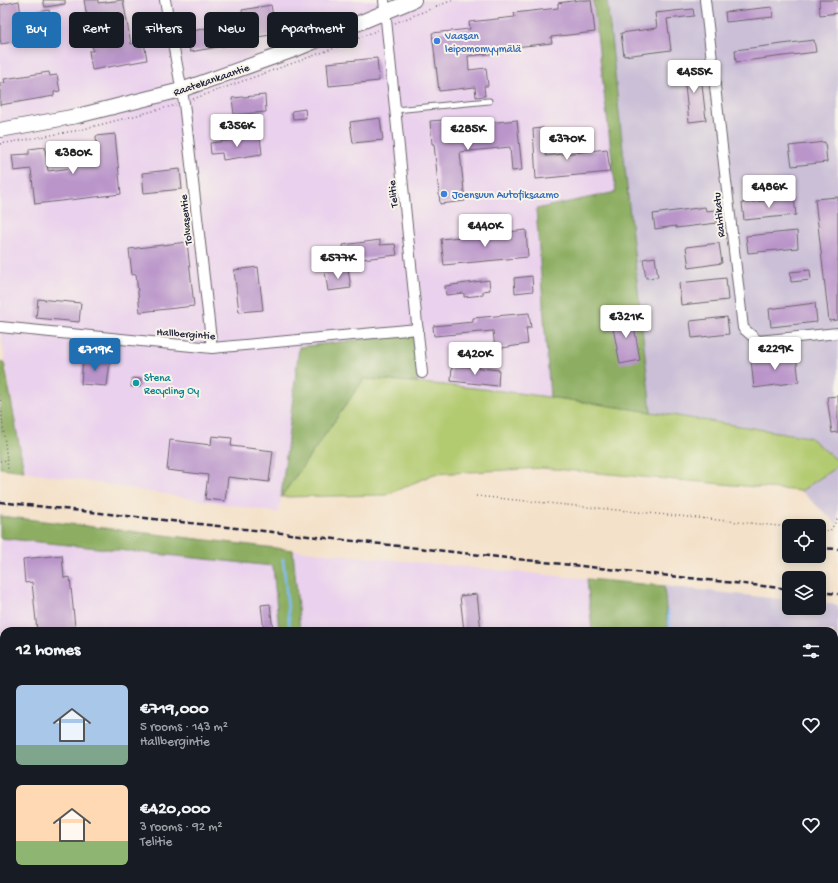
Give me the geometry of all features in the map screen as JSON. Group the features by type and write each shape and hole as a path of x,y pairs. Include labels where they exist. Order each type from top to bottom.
{"main road":[{"name":"Raatekankaantie","path":"0,130 77,116 181,90 294,50 385,6 414,0"}],"street":[{"name":"Tolvasentie","path":"165,0 184,103 212,348"},
{"name":"Rahtikatu","path":"705,0 743,328 758,341 838,333"},
{"name":"Telitie","path":"385,6 422,373"},
{"name":"Hallbergintie","path":"0,327 212,348 418,329"}],"lane":[{"path":"395,110 489,101"}],"path":[{"path":"0,400 8,469"},
{"path":"0,461 8,460"},
{"path":"476,496 782,526"},
{"path":"826,531 830,531 838,518"}],"shaded area":[{"path":"0,0 593,0 616,192 536,209 550,397 418,382 412,333 299,347 279,513 24,471 0,331"},
{"path":"607,0 838,0 838,461 809,437 651,412"},
{"path":"838,466 838,525 801,491"},
{"path":"0,538 273,566 279,627 0,627"},
{"path":"293,550 587,579 592,627 300,627"},
{"path":"664,586 782,599 782,615 826,615 826,604 838,605 838,627 668,627"}],"green space":[{"path":"593,0 607,0 651,412 550,397 536,209 616,192"},
{"path":"413,333 418,382 364,379 281,497 299,347"},
{"path":"0,362 4,362 24,471 0,468"},
{"path":"364,379 476,388 587,402 809,437 838,461 838,466 801,491 542,468 434,474 386,495 281,497"},
{"path":"0,516 293,550 300,627 279,627 273,566 0,538"},
{"path":"587,579 664,586 668,627 592,627"}],"building":[{"path":"43,0 65,0 65,4 45,7"},
{"path":"84,0 98,0 98,3 123,0 132,48 145,48 147,60 92,70 89,51 93,51 92,48 124,48 124,12 86,12"},
{"path":"591,0 595,32 551,37 552,43 506,48 507,52 468,56 469,70 486,68 488,86 484,86 485,96 476,97 475,87 439,91 432,33 470,29 469,22 515,17 514,13 558,8 558,3"},
{"path":"819,0 838,0 838,13 820,15"},
{"path":"19,1 21,12 12,12 12,42 1,44 0,5"},
{"path":"271,5 272,12 267,12 267,36 259,37 259,12 242,12 242,10"},
{"path":"772,7 773,17 726,22 725,12"},
{"path":"693,9 694,16 667,19 671,50 624,56 621,33 657,28 655,13"},
{"path":"49,10 49,12 38,12"},
{"path":"204,29 204,48 212,48 190,52 189,48 196,48 196,30"},
{"path":"814,40 816,52 736,62 735,50"},
{"path":"377,58 379,81 329,86 327,63"},
{"path":"700,66 706,120 689,122 683,68"},
{"path":"49,72 50,76 57,75 60,91 54,92 54,96 0,105 0,83 5,83 4,79"},
{"path":"265,95 266,112 234,115 232,98"},
{"path":"305,109 306,118 293,119 292,111"},
{"path":"380,118 383,140 353,143 350,122"},
{"path":"456,119 457,126 517,120 522,170 512,171 510,147 460,152 465,201 440,204 434,144 432,144 430,121"},
{"path":"543,128 546,156 607,149 610,172 536,179 533,129"},
{"path":"115,134 121,194 35,204 31,169 14,171 12,155 29,154 29,149 45,147 48,171 98,165 96,136"},
{"path":"260,137 262,154 223,160 222,153 211,154 210,143"},
{"path":"825,142 827,162 792,166 789,146"},
{"path":"180,169 182,189 144,193 142,173"},
{"path":"838,197 838,320 829,321 815,199"},
{"path":"794,198 796,215 744,220 742,203"},
{"path":"705,207 706,211 716,210 717,223 655,229 653,214"},
{"path":"526,230 528,257 444,265 441,239"},
{"path":"797,231 798,248 748,253 746,236"},
{"path":"380,240 380,245 395,244 397,255 345,261 343,245"},
{"path":"187,242 194,306 140,312 136,274 132,275 129,249"},
{"path":"719,243 722,263 689,268 686,247"},
{"path":"655,257 658,277 646,278 643,259"},
{"path":"258,267 263,310 239,312 234,270"},
{"path":"348,268 351,288 328,291 325,271"},
{"path":"810,270 811,280 791,282 790,272"},
{"path":"532,276 533,291 515,293 514,278"},
{"path":"726,278 728,300 681,305 679,283"},
{"path":"489,280 490,290 483,291 483,295 464,297 464,293 446,295 445,286"},
{"path":"38,299 81,303 79,322 36,318"},
{"path":"815,303 817,322 771,327 769,309"},
{"path":"529,313 531,328 526,328 528,344 495,349 493,331 434,336 433,326 473,322 473,318"},
{"path":"632,315 640,360 620,364 611,318"},
{"path":"727,317 729,334 692,338 690,321"},
{"path":"796,355 799,382 754,388 751,360"},
{"path":"83,358 110,361 107,386 81,384"},
{"path":"452,365 499,370 498,386 451,381"},
{"name":"Stena Recycling Oy","path":"132,378 141,379 140,387 131,387"},
{"path":"838,396 838,432 832,433 827,397"},
{"path":"212,436 232,438 231,446 273,451 269,482 228,477 225,501 205,499 208,475 167,470 170,440 211,445"},
{"path":"62,555 64,578 70,577 75,627 37,627 32,582 25,583 23,559"},
{"path":"477,594 481,627 464,627 460,596"},
{"path":"270,604 273,627 264,627 261,605"}],"waterway":[{"path":"283,559 290,627"},
{"path":"668,611 670,627"}],"railway":[{"path":"0,502 782,588"},
{"path":"826,548 838,549"},
{"path":"826,593 838,594"}],"place":[{"name":"Vaasan leipomomyymälä","path":"437,41"},
{"name":"Joensuun Autofiksaamo","path":"444,194"},
{"name":"Stena Recycling Oy","path":"136,383"}]}
